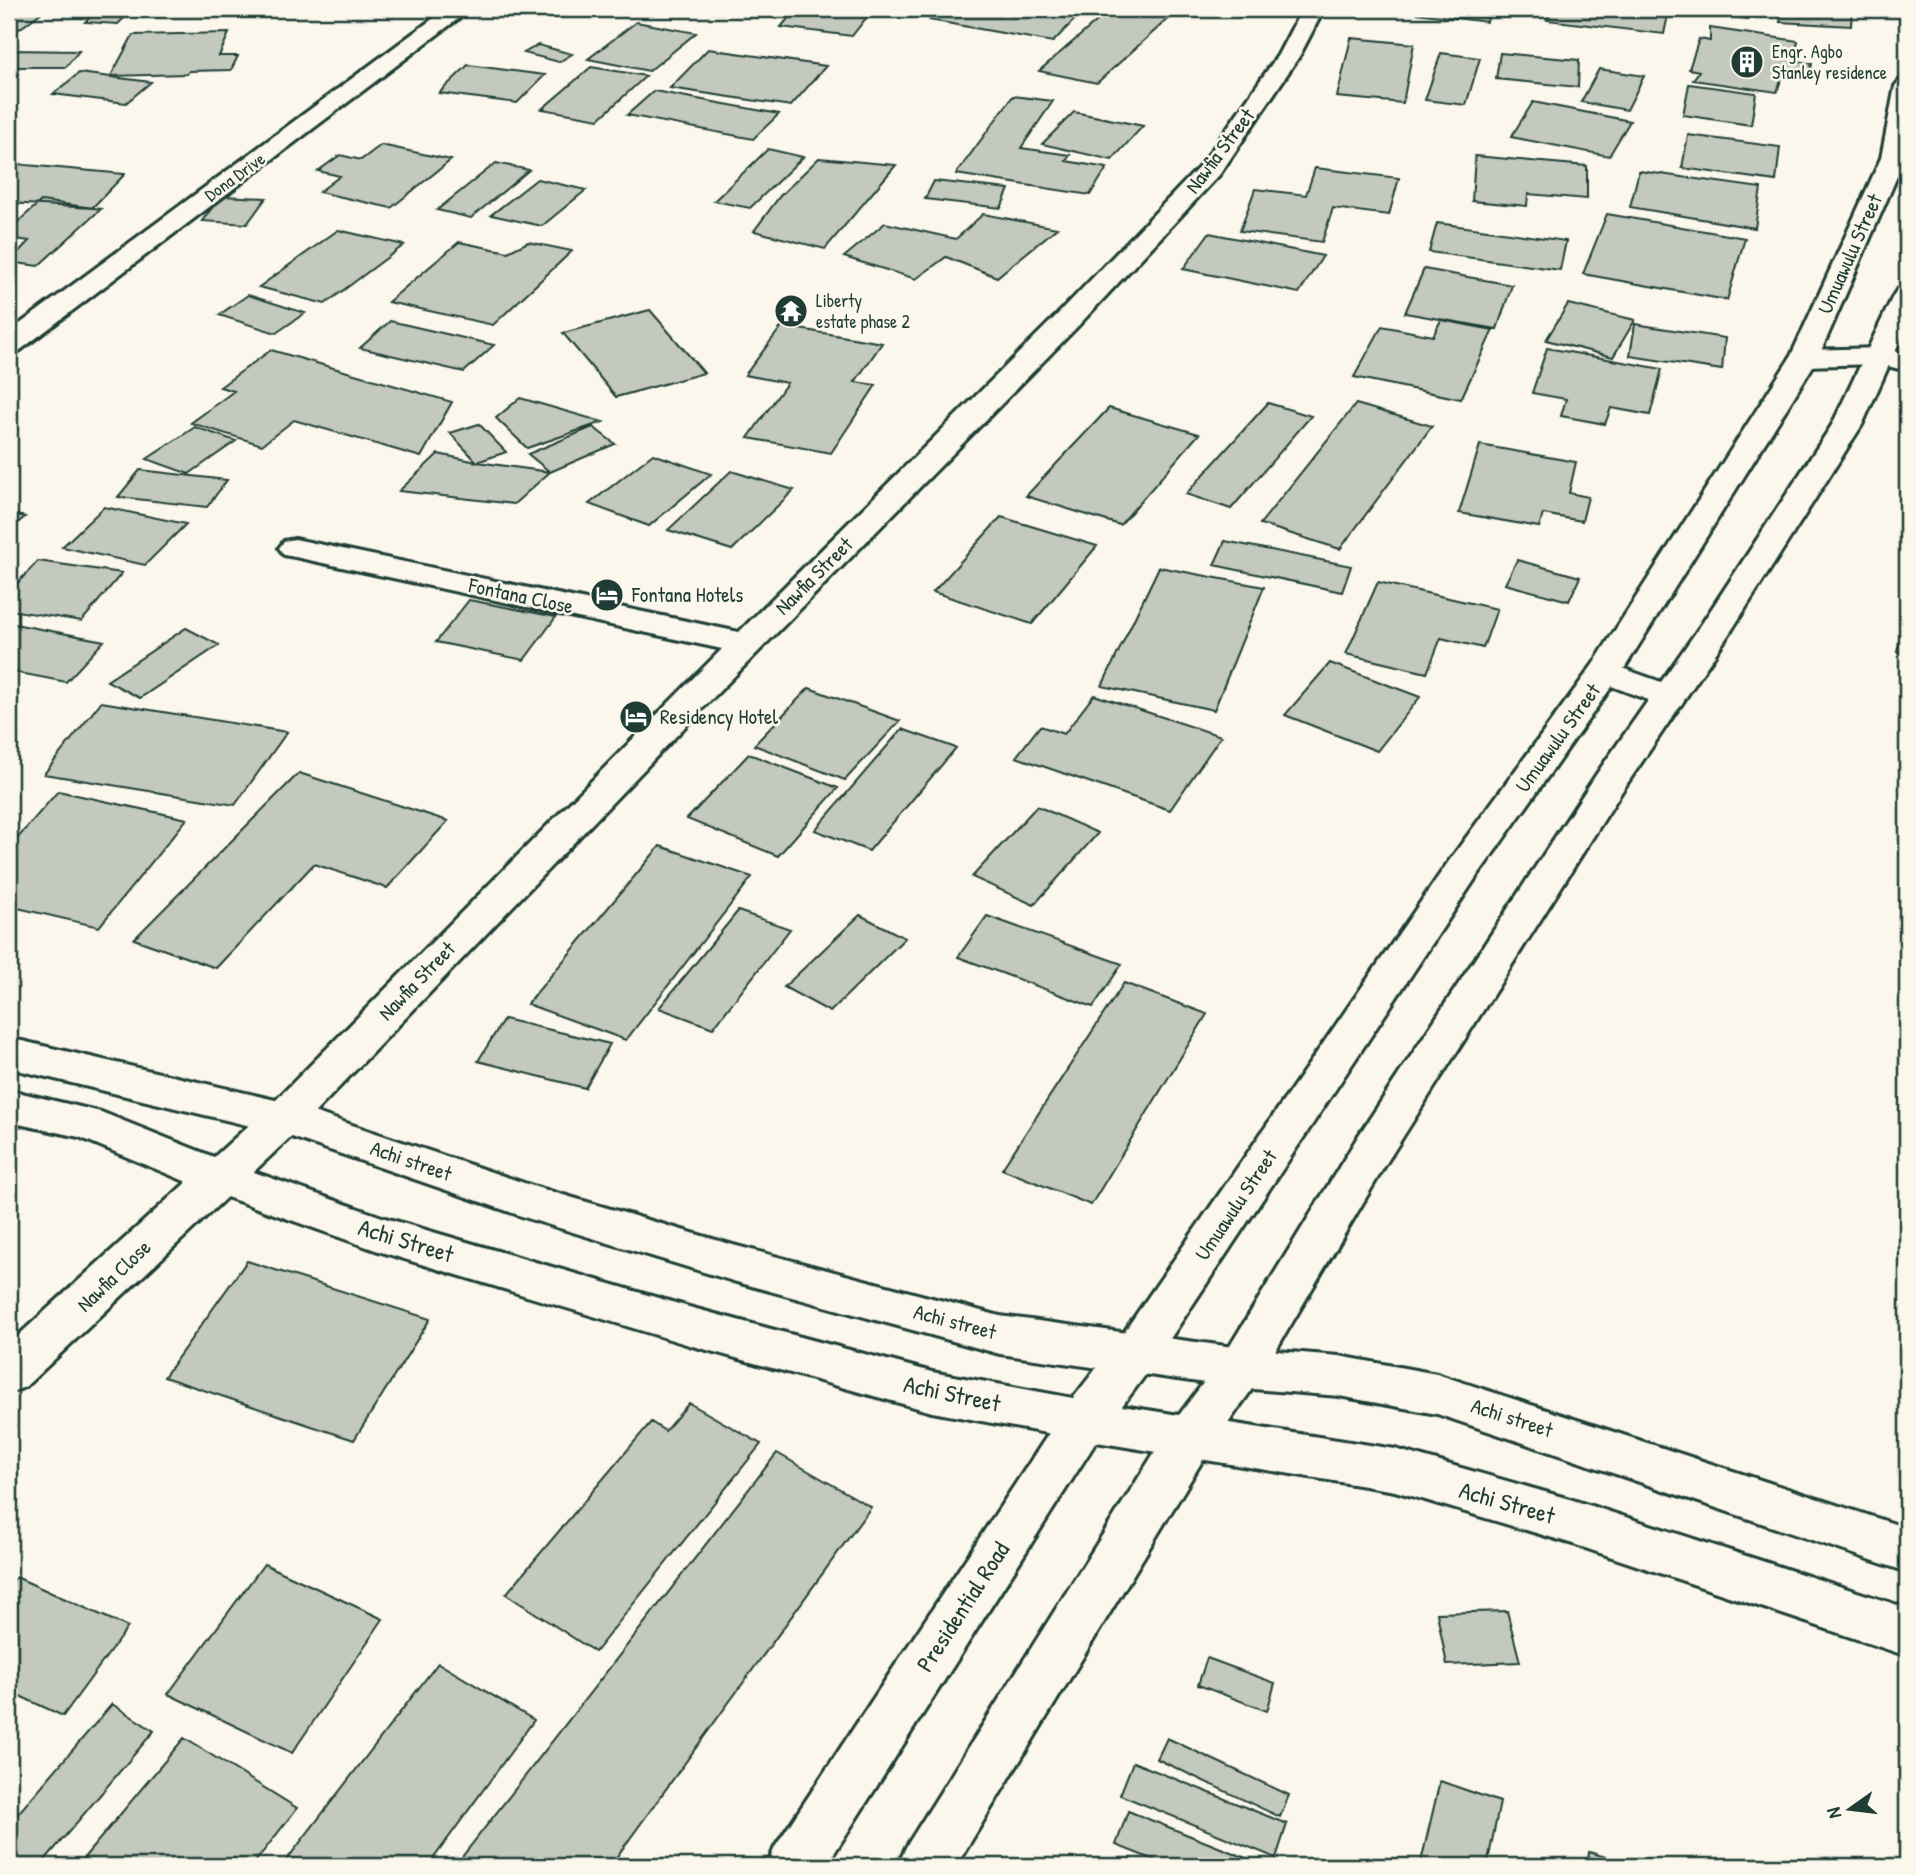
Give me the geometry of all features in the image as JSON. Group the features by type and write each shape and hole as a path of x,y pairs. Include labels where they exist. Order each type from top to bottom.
{"street":[{"name":"Dona Drive","path":"9,345 460,9"},
{"name":"Nawfia Street","path":"219,1177 284,1118 1067,321 1211,169 1289,55 1313,9"},
{"name":"Umuawulu Street","path":"1136,1352 1462,870 1605,672 1804,358 1893,158 1907,86"},
{"path":"925,1866 1191,1438 1241,1368 1372,1150 1611,780 1669,697 1847,425 1894,360 1907,296"},
{"path":"1804,358 1894,360"},
{"name":"Fontana Close","path":"295,548 747,644"},
{"path":"1605,672 1669,697"},
{"name":"Achi street","path":"9,1053 284,1118 533,1203 733,1263 1000,1335 1241,1368 1339,1376 1437,1394 1907,1550"},
{"name":"Achi Street","path":"9,1106 86,1123 219,1177 381,1234 689,1326 932,1392 1084,1420 1395,1470 1573,1521 1907,1632"},
{"name":"Nawfia Close","path":"9,1373 219,1177"},
{"name":"Presidential Road","path":"794,1866 1084,1420 1136,1352"}],"building":[{"path":"9,9 46,9 18,30 9,29"},
{"path":"99,9 133,9 118,24 85,22"},
{"path":"176,9 262,9 256,16 172,14"},
{"path":"671,9 729,9 724,13"},
{"path":"796,9 873,9 852,36 781,27"},
{"path":"942,9 1084,10 1053,42 930,20"},
{"path":"1111,9 1131,9 1170,17 1097,83 1039,71"},
{"path":"1384,9 1490,9 1487,22"},
{"path":"1550,9 1630,9 1668,15 1664,34 1547,20"},
{"path":"1719,9 1852,9 1851,26 1780,22 1781,16 1749,12 1748,19 1719,15"},
{"path":"636,22 696,33 649,71 588,59"},
{"name":"Engr. Agbo Stanley residence","path":"1710,28 1798,41 1794,60 1812,64 1809,78 1783,74 1777,92 1693,80 1699,71 1689,69 1699,39 1710,41"},
{"path":"229,33 219,56 238,56 231,70 111,76 133,35"},
{"path":"1351,38 1414,44 1403,103 1337,97"},
{"path":"538,45 572,54 559,62 524,53"},
{"path":"708,49 826,66 791,106 670,88"},
{"path":"9,50 79,51 66,67 9,67"},
{"path":"1441,53 1480,58 1466,105 1425,100"},
{"path":"1500,53 1579,60 1578,87 1496,79"},
{"path":"468,65 545,75 517,103 439,93"},
{"path":"591,67 646,76 599,119 542,109"},
{"path":"1599,69 1644,76 1627,110 1581,102"},
{"path":"79,73 151,82 126,103 53,94"},
{"path":"1689,84 1756,93 1751,125 1683,115"},
{"path":"654,91 779,114 753,139 627,115"},
{"path":"1013,96 1053,101 1021,148 1070,155 1066,161 1107,168 1090,195 956,174"},
{"path":"1533,102 1630,121 1609,156 1511,137"},
{"path":"1074,112 1143,126 1112,160 1042,144"},
{"path":"1688,135 1780,147 1776,181 1682,168"},
{"path":"381,145 451,160 391,208 319,192 340,176 318,171 340,155 361,160"},
{"path":"768,149 803,157 750,208 714,201"},
{"path":"1475,156 1587,166 1587,199 1528,194 1527,206 1472,201"},
{"path":"819,158 896,165 825,249 754,231 780,196"},
{"path":"9,163 125,174 92,208 9,203"},
{"path":"496,163 529,170 471,218 437,210"},
{"path":"1315,168 1399,178 1389,215 1333,208 1322,242 1240,231 1255,189 1306,195"},
{"path":"1639,171 1761,188 1755,228 1630,207"},
{"path":"537,179 586,190 542,226 491,215"},
{"path":"934,181 1009,189 1001,208 925,199"},
{"path":"221,196 266,198 247,224 202,221"},
{"path":"41,201 101,209 38,266 9,262 29,241 9,238 9,230"},
{"path":"983,214 1057,228 997,277 946,257 916,279 844,257 885,223 956,239"},
{"path":"1607,214 1745,238 1727,300 1583,274"},
{"path":"1437,223 1566,241 1560,270 1429,252"},
{"path":"338,230 404,245 325,304 259,287"},
{"path":"1209,233 1323,256 1299,293 1183,269"},
{"path":"459,242 508,252 528,242 572,251 493,325 388,302"},
{"path":"1424,269 1512,285 1497,329 1405,313"},
{"path":"248,295 305,313 276,333 219,315"},
{"path":"1568,304 1635,320 1613,357 1546,340"},
{"path":"650,310 704,373 616,397 563,333"},
{"path":"1441,320 1493,330 1461,399 1354,377 1382,326 1433,336"},
{"path":"390,321 494,345 464,372 360,348"},
{"path":"1635,324 1725,338 1722,370 1630,356"},
{"path":"782,326 882,343 855,382 876,385 831,453 748,438 787,383 745,375"},
{"path":"1547,348 1662,369 1650,415 1611,408 1605,424 1561,416 1566,399 1532,393"},
{"path":"271,350 452,402 421,457 294,420 262,445 191,423 234,391 220,387"},
{"path":"520,398 603,422 527,448 496,418"},
{"path":"1268,403 1311,416 1231,509 1186,494"},
{"path":"1356,404 1432,426 1340,549 1260,524"},
{"path":"1109,408 1199,434 1120,525 1026,496"},
{"path":"479,424 506,452 477,462 450,433"},
{"path":"195,427 236,441 189,474 147,459"},
{"path":"593,427 615,444 550,472 528,454"},
{"path":"1480,445 1576,462 1569,493 1588,497 1582,521 1543,514 1539,527 1459,513"},
{"path":"438,454 550,472 514,504 399,491"},
{"path":"653,454 711,474 649,526 589,504"},
{"path":"140,470 227,480 207,507 118,497"},
{"path":"731,471 794,490 732,550 668,530"},
{"path":"104,507 186,524 145,565 62,547"},
{"path":"9,513 25,517 9,530"},
{"path":"1001,517 1097,546 1032,624 933,592"},
{"path":"1225,541 1351,566 1342,592 1214,565"},
{"path":"1517,560 1580,577 1569,601 1505,584"},
{"path":"38,561 122,573 82,621 9,610 9,592"},
{"path":"1159,567 1264,587 1214,710 1102,686"},
{"path":"1378,582 1497,609 1483,648 1441,638 1427,673 1346,654"},
{"path":"469,600 556,617 524,660 436,642"},
{"path":"1907,607 1907,655 1897,652"},
{"path":"9,623 104,641 66,682 9,671"},
{"path":"186,628 219,645 140,698 107,681"},
{"path":"1330,663 1420,697 1377,751 1285,715"},
{"path":"809,688 900,721 845,780 754,745"},
{"path":"1094,695 1221,736 1170,810 1016,757 1040,726 1064,734"},
{"path":"101,702 287,732 235,805 44,774"},
{"path":"902,729 956,748 869,851 815,830"},
{"path":"749,754 838,788 778,856 687,819"},
{"path":"299,773 448,821 387,888 314,864 216,968 134,939"},
{"path":"58,791 187,819 99,927 9,906 9,848"},
{"path":"1037,806 1098,833 1034,905 972,877"},
{"path":"660,846 752,877 626,1040 527,1004"},
{"path":"738,911 790,929 713,1028 659,1008"},
{"path":"860,915 905,938 830,1012 784,987"},
{"path":"987,916 1122,964 1093,1007 958,957"},
{"path":"1124,983 1207,1014 1091,1205 1002,1169"},
{"path":"504,1019 610,1044 585,1088 478,1061"},
{"path":"247,1261 430,1319 354,1440 164,1377"},
{"path":"689,1403 761,1444 595,1652 506,1594 651,1422 665,1431"},
{"path":"777,1453 871,1507 610,1866 455,1866"},
{"path":"264,1564 383,1619 292,1753 168,1694"},
{"path":"16,1577 128,1627 63,1716 9,1691 9,1586"},
{"path":"1507,1611 1520,1662 1447,1665 1437,1613"},
{"path":"1207,1658 1275,1683 1267,1711 1198,1685"},
{"path":"438,1663 534,1720 428,1866 282,1866"},
{"path":"112,1704 154,1731 40,1866 9,1866 9,1824"},
{"path":"184,1738 297,1808 252,1866 77,1866"},
{"path":"1167,1738 1289,1795 1280,1817 1157,1759"},
{"path":"1133,1762 1287,1824 1276,1858 1120,1795"},
{"path":"1440,1781 1500,1802 1487,1866 1420,1866"},
{"path":"1128,1811 1266,1866 1169,1866 1116,1845"},
{"path":"1589,1852 1635,1866 1587,1866"}],"place":[{"name":"Engr. Agbo Stanley residence","path":"1747,62"},
{"name":"Liberty estate phase 2","path":"791,311"},
{"name":"Fontana Hotels","path":"607,595"},
{"name":"Residency Hotel","path":"636,717"}]}
